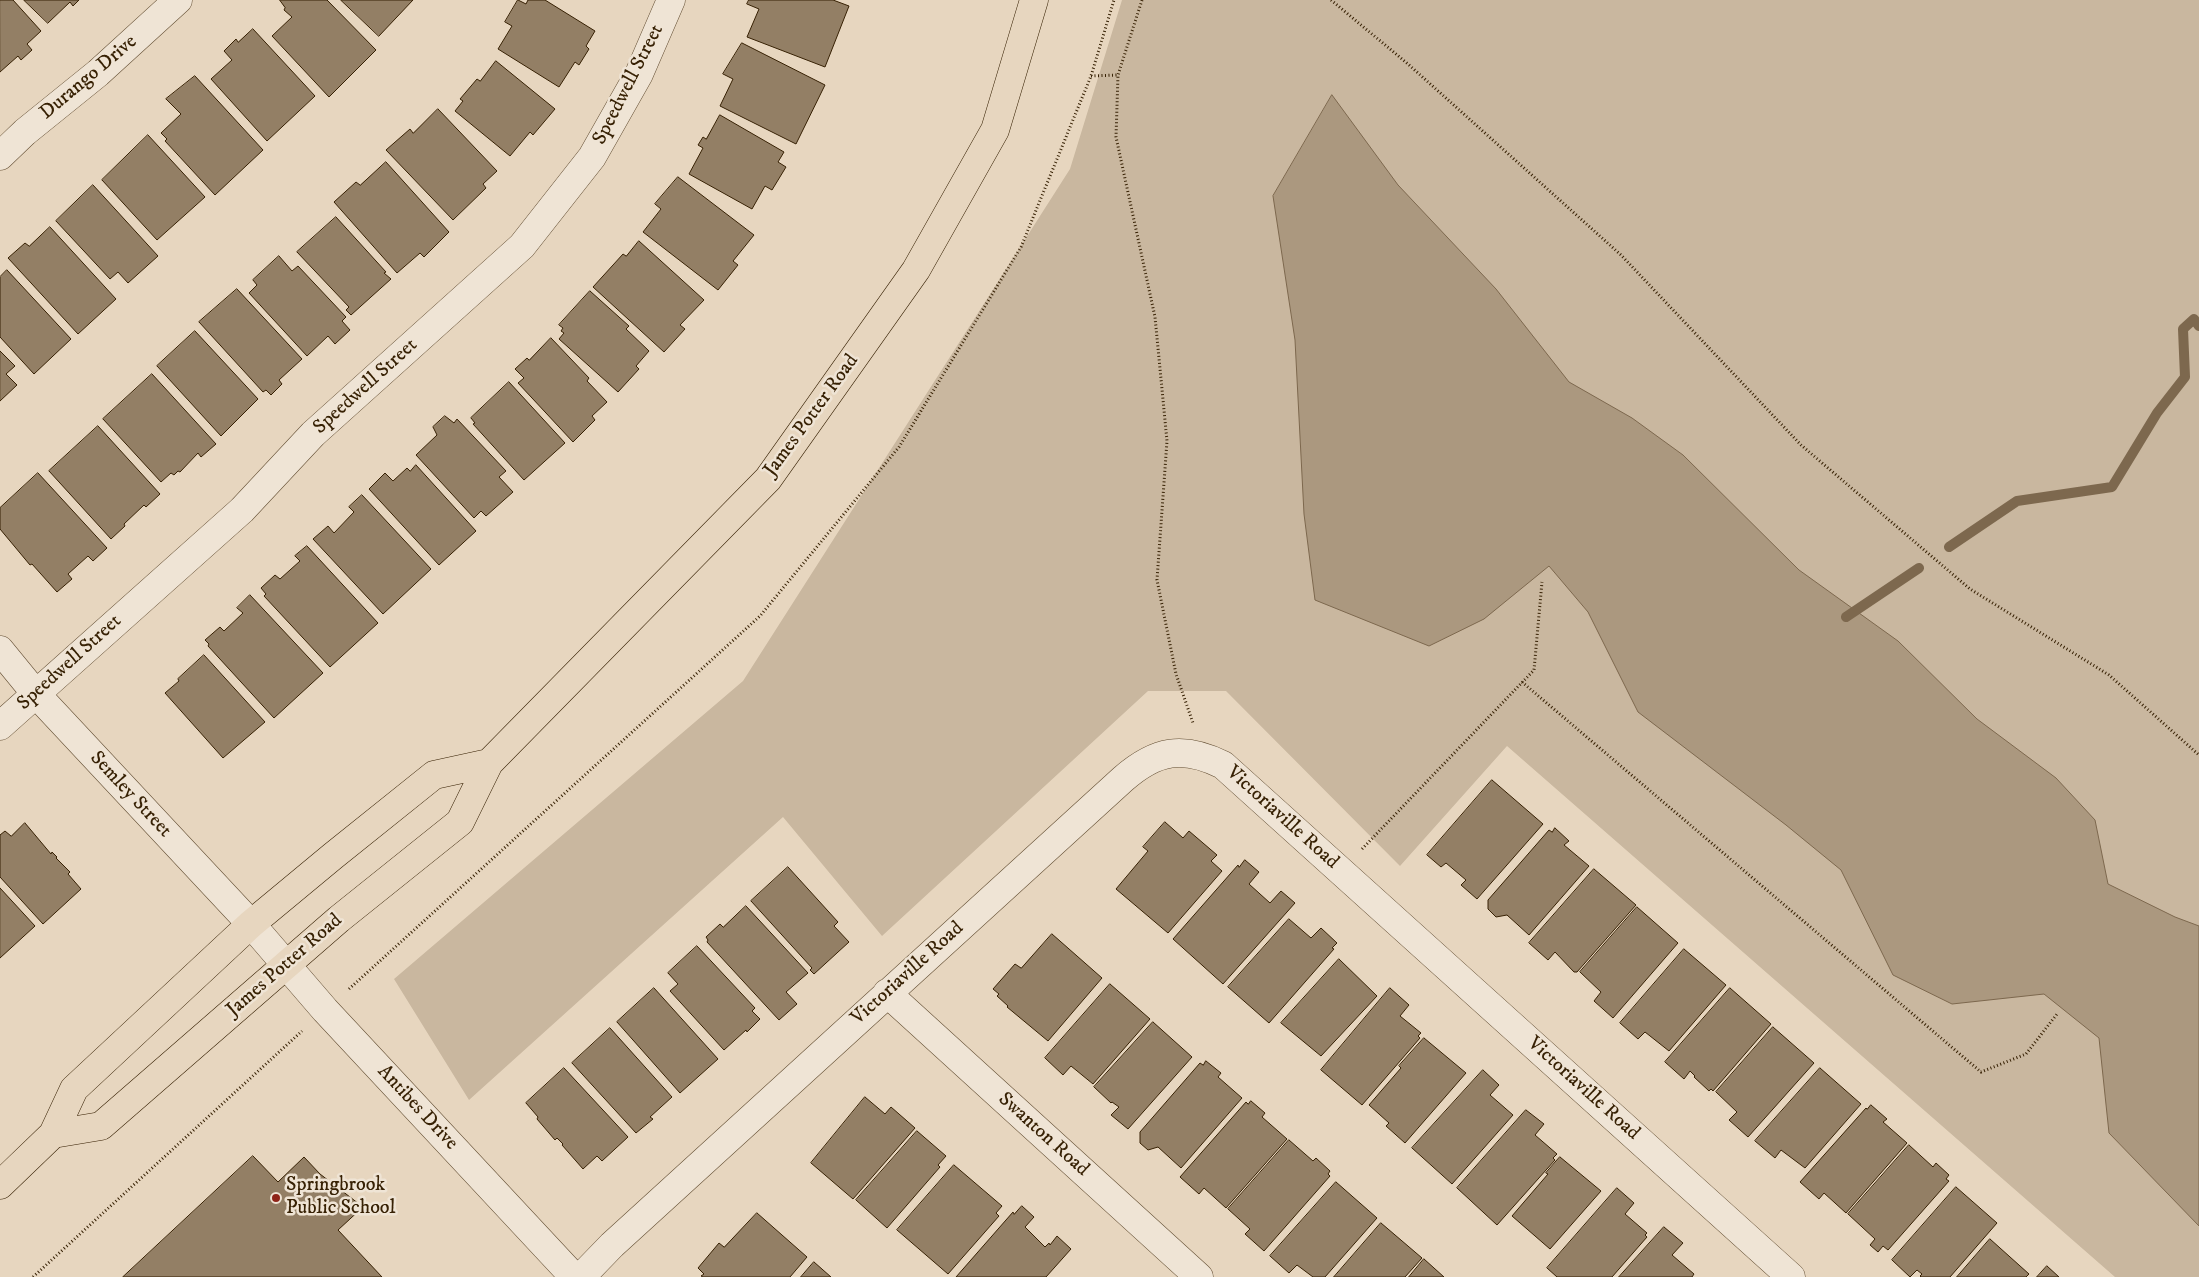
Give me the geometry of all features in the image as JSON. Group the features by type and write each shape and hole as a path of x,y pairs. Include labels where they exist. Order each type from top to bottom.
{"main road":[{"name":"James Potter Road","path":"53,1134 101,1126 339,919 460,822 489,764 774,471 916,270 995,130 1034,0"},
{"path":"0,1185 53,1134 74,1089 256,931 333,856 434,775 489,764"}],"street":[{"name":"Durango Drive","path":"0,156 25,132 98,73 178,0"},
{"name":"Speedwell Street","path":"0,726 242,510 313,434 522,246 592,157 639,74 671,0"},
{"name":"Semley Street","path":"0,650 36,694 256,931"},
{"name":"Victoriaville Road","path":"581,1277 612,1245 1139,765 1159,756 1181,752 1204,755 1223,765 1791,1277"},
{"name":"Antibes Drive","path":"256,931 286,966 574,1277"},
{"name":"Swanton Road","path":"887,993 1199,1277"}],"path":[{"path":"380,961 760,616 899,447 1020,247 1090,76 1114,0"},
{"path":"1142,0 1118,76 1116,137 1155,317 1167,441 1157,580 1176,674 1204,755"},
{"path":"1331,0 1408,64 1622,255 1801,445 1970,589 2109,675 2199,755"},
{"path":"1090,76 1118,76"},
{"path":"1341,871 1534,670 1542,582"},
{"path":"1522,682 1981,1072 2026,1054 2057,1014"},
{"path":"33,1277 266,1064"}],"shaded area":[{"path":"1122,0 2199,0 2199,1277 2115,1277 1507,746 1400,866 1226,691 1148,691 882,936 783,817 469,1100 394,979 743,681 1070,169"},
{"path":"1332,95 1398,185 1496,289 1569,382 1632,418 1683,455 1799,570 1898,641 1977,719 2056,778 2095,820 2108,884 2175,917 2199,926 2199,1226 2109,1133 2099,1038 2044,994 1952,1004 1893,975 1841,870 1786,825 1638,712 1588,612 1549,566 1484,619 1429,646 1315,600 1304,514 1295,340 1273,196"}],"building":[{"path":"0,0 13,0 41,31 27,44 32,50 21,60 18,56 0,72"},
{"path":"24,0 79,0 73,6 70,2 48,23"},
{"path":"280,0 327,0 376,50 329,97 272,36 292,17 284,10 285,8"},
{"path":"341,0 413,0 379,36"},
{"path":"518,0 526,4 528,0 545,0 595,31 586,46 589,49 579,65 575,62 559,87 498,49 512,26 505,22"},
{"path":"749,0 833,0 849,6 825,67 747,37 759,9 747,4"},
{"path":"253,29 315,96 267,141 211,79 232,60 224,51 236,39 238,42"},
{"path":"742,43 825,85 796,144 720,106 733,79 723,74"},
{"path":"496,61 555,109 533,135 530,132 510,156 455,111 463,101 460,99 477,79 480,81"},
{"path":"195,76 263,150 215,195 165,141 167,139 161,133 181,114 166,99"},
{"path":"438,109 497,171 483,184 486,188 453,220 386,150 410,129 413,133"},
{"path":"720,115 784,152 778,162 786,167 772,190 765,186 752,209 689,174 703,148 698,145 703,137 706,139"},
{"path":"148,135 205,197 157,240 102,180"},
{"path":"386,162 449,232 424,257 420,253 397,273 334,202 356,182 360,185"},
{"path":"678,177 754,235 733,261 738,265 718,290 643,232 661,209 655,204"},
{"path":"93,185 158,256 128,283 118,272 110,279 56,221"},
{"path":"336,217 391,279 351,315 346,310 349,307 297,252"},
{"path":"50,227 116,299 78,334 8,258 25,243 29,246"},
{"path":"639,241 704,300 680,325 685,329 664,352 593,287 623,254 626,256"},
{"path":"279,256 292,271 298,266 346,317 342,321 350,330 335,344 328,336 307,356 249,293 257,285 253,280"},
{"path":"7,270 71,339 34,374 0,337 0,277"},
{"path":"237,289 302,359 279,380 282,384 271,395 266,390 263,392 199,322"},
{"path":"590,291 629,326 626,329 649,351 636,366 639,369 618,392 559,339 564,333 561,331 563,328 559,325"},
{"path":"195,331 258,399 221,436 157,366"},
{"path":"551,338 589,378 587,381 607,402 592,416 595,420 573,442 518,383 524,378 515,369 527,358 529,360"},
{"path":"0,351 15,366 6,374 17,385 0,401"},
{"path":"152,374 216,444 201,457 198,453 180,472 178,471 174,475 171,473 161,482 103,419"},
{"path":"509,382 565,443 524,480 473,424 475,423 471,418"},
{"path":"445,416 454,423 457,419 506,471 499,477 513,492 486,516 481,511 474,518 416,455 437,435 433,427"},
{"path":"98,426 160,494 146,507 144,505 111,539 49,471"},
{"path":"416,465 476,531 439,565 369,489 385,473 393,481 407,468 410,471"},
{"path":"38,473 107,548 93,561 88,556 68,574 72,579 57,592 32,564 30,565 0,529 0,508"},
{"path":"362,495 431,569 383,614 313,539 328,526 334,533 354,512 349,507"},
{"path":"307,546 378,623 330,667 264,596 266,594 261,588 275,575 280,579 300,561 295,556"},
{"path":"250,595 323,673 274,718 208,646 209,644 205,640 220,627 224,631 243,613 237,608"},
{"path":"204,655 265,722 223,758 165,693"},
{"path":"1492,780 1543,824 1477,899 1461,885 1466,880 1446,863 1441,867 1427,855"},
{"path":"1165,822 1183,838 1189,831 1217,855 1211,861 1222,871 1168,933 1116,889 1148,851 1143,847"},
{"path":"25,823 51,854 52,852 70,872 68,874 81,889 43,924 0,877 0,835 5,831 11,836"},
{"path":"1555,828 1569,841 1564,845 1589,866 1529,935 1507,915 1496,917 1488,909 1488,900 1549,830 1552,832"},
{"path":"1245,860 1259,872 1249,884 1270,903 1281,891 1295,903 1223,984 1173,939 1238,865 1239,867"},
{"path":"788,867 838,922 834,926 849,942 814,974 810,970 812,968 751,901"},
{"path":"1594,869 1636,905 1577,972 1574,972 1555,952 1548,960 1529,943"},
{"path":"0,888 35,926 0,958"},
{"path":"746,906 808,973 786,992 797,1004 779,1020 707,942 706,937 720,924 723,927"},
{"path":"1637,907 1678,943 1613,1018 1594,1001 1601,992 1580,972"},
{"path":"1289,919 1311,938 1321,928 1337,943 1332,948 1334,949 1269,1023 1228,987"},
{"path":"1052,934 1102,978 1048,1041 1007,1007 997,996 999,994 993,989 1015,964 1021,968"},
{"path":"697,946 755,1008 752,1011 760,1019 724,1050 670,991 678,984 668,973"},
{"path":"1684,949 1726,985 1669,1051 1645,1032 1638,1039 1620,1023"},
{"path":"1339,959 1377,996 1321,1056 1281,1023"},
{"path":"1110,984 1150,1019 1093,1084 1071,1066 1063,1075 1045,1058"},
{"path":"654,988 718,1059 680,1093 617,1022"},
{"path":"1390,988 1409,1005 1400,1016 1421,1033 1418,1036 1420,1038 1362,1105 1321,1070"},
{"path":"1730,988 1771,1024 1713,1091 1711,1089 1709,1091 1690,1071 1684,1079 1665,1062"},
{"path":"1153,1022 1192,1057 1128,1129 1111,1115 1119,1107 1111,1103 1094,1087"},
{"path":"1773,1027 1814,1063 1748,1137 1729,1120 1737,1112 1716,1092"},
{"path":"610,1028 672,1097 650,1117 653,1119 636,1133 572,1063"},
{"path":"1424,1038 1466,1073 1405,1143 1386,1126 1389,1123 1369,1105 1401,1068 1399,1066"},
{"path":"1206,1061 1221,1073 1218,1077 1242,1098 1181,1168 1158,1147 1148,1150 1140,1143 1140,1132 1200,1063 1203,1065"},
{"path":"564,1068 628,1137 602,1161 597,1156 583,1169 563,1144 557,1138 555,1140 526,1103"},
{"path":"1820,1068 1861,1104 1805,1168 1781,1150 1775,1158 1755,1141"},
{"path":"1483,1070 1499,1085 1490,1095 1513,1115 1452,1184 1412,1148"},
{"path":"865,1097 885,1114 891,1107 915,1128 853,1199 811,1163"},
{"path":"1251,1101 1265,1113 1262,1117 1287,1139 1226,1208 1204,1188 1199,1194 1180,1177 1246,1102 1248,1104"},
{"path":"1871,1105 1887,1119 1883,1122 1907,1143 1846,1213 1824,1193 1819,1199 1800,1182 1866,1108"},
{"path":"1526,1110 1544,1124 1535,1135 1557,1154 1553,1158 1555,1160 1497,1225 1457,1188"},
{"path":"917,1131 946,1156 938,1165 940,1167 887,1228 856,1200"},
{"path":"1289,1140 1313,1161 1316,1158 1330,1171 1328,1174 1330,1176 1264,1251 1245,1234 1250,1229 1228,1209"},
{"path":"1909,1145 1933,1167 1936,1163 1949,1175 1946,1179 1949,1181 1888,1250 1883,1246 1878,1252 1870,1245 1875,1239 1848,1214"},
{"path":"253,1156 278,1182 304,1157 320,1174 363,1207 338,1230 382,1277 123,1277"},
{"path":"1560,1157 1601,1191 1550,1249 1512,1216"},
{"path":"954,1165 1002,1206 996,1213 999,1216 948,1274 897,1230"},
{"path":"1336,1182 1377,1218 1325,1277 1313,1277 1297,1265 1289,1273 1270,1256"},
{"path":"1956,1187 1997,1223 1950,1277 1921,1277 1922,1274 1917,1270 1910,1277 1892,1260"},
{"path":"1617,1188 1634,1203 1625,1214 1647,1233 1645,1235 1647,1237 1612,1277 1557,1277 1547,1268"},
{"path":"1022,1206 1034,1217 1025,1227 1045,1247 1049,1243 1050,1245 1057,1236 1071,1249 1046,1277 956,1277 1013,1212 1014,1214"},
{"path":"757,1213 807,1257 790,1277 701,1276 704,1274 698,1268 719,1243 724,1247"},
{"path":"1381,1223 1422,1258 1405,1277 1334,1277"},
{"path":"1664,1227 1683,1243 1672,1255 1694,1274 1692,1277 1619,1277"},
{"path":"1990,1239 2029,1274 2026,1277 1957,1277"},
{"path":"1424,1259 1444,1277 1409,1277"},
{"path":"814,1262 831,1277 801,1277"},
{"path":"2047,1266 2059,1277 2037,1277"}],"waterway":[{"path":"1949,547 2017,501 2112,487 2157,413 2185,377 2183,329 2194,319 2199,326"},
{"path":"1846,617 1919,568"}],"place":[{"name":"Springbrook Public School","path":"276,1198"}]}
